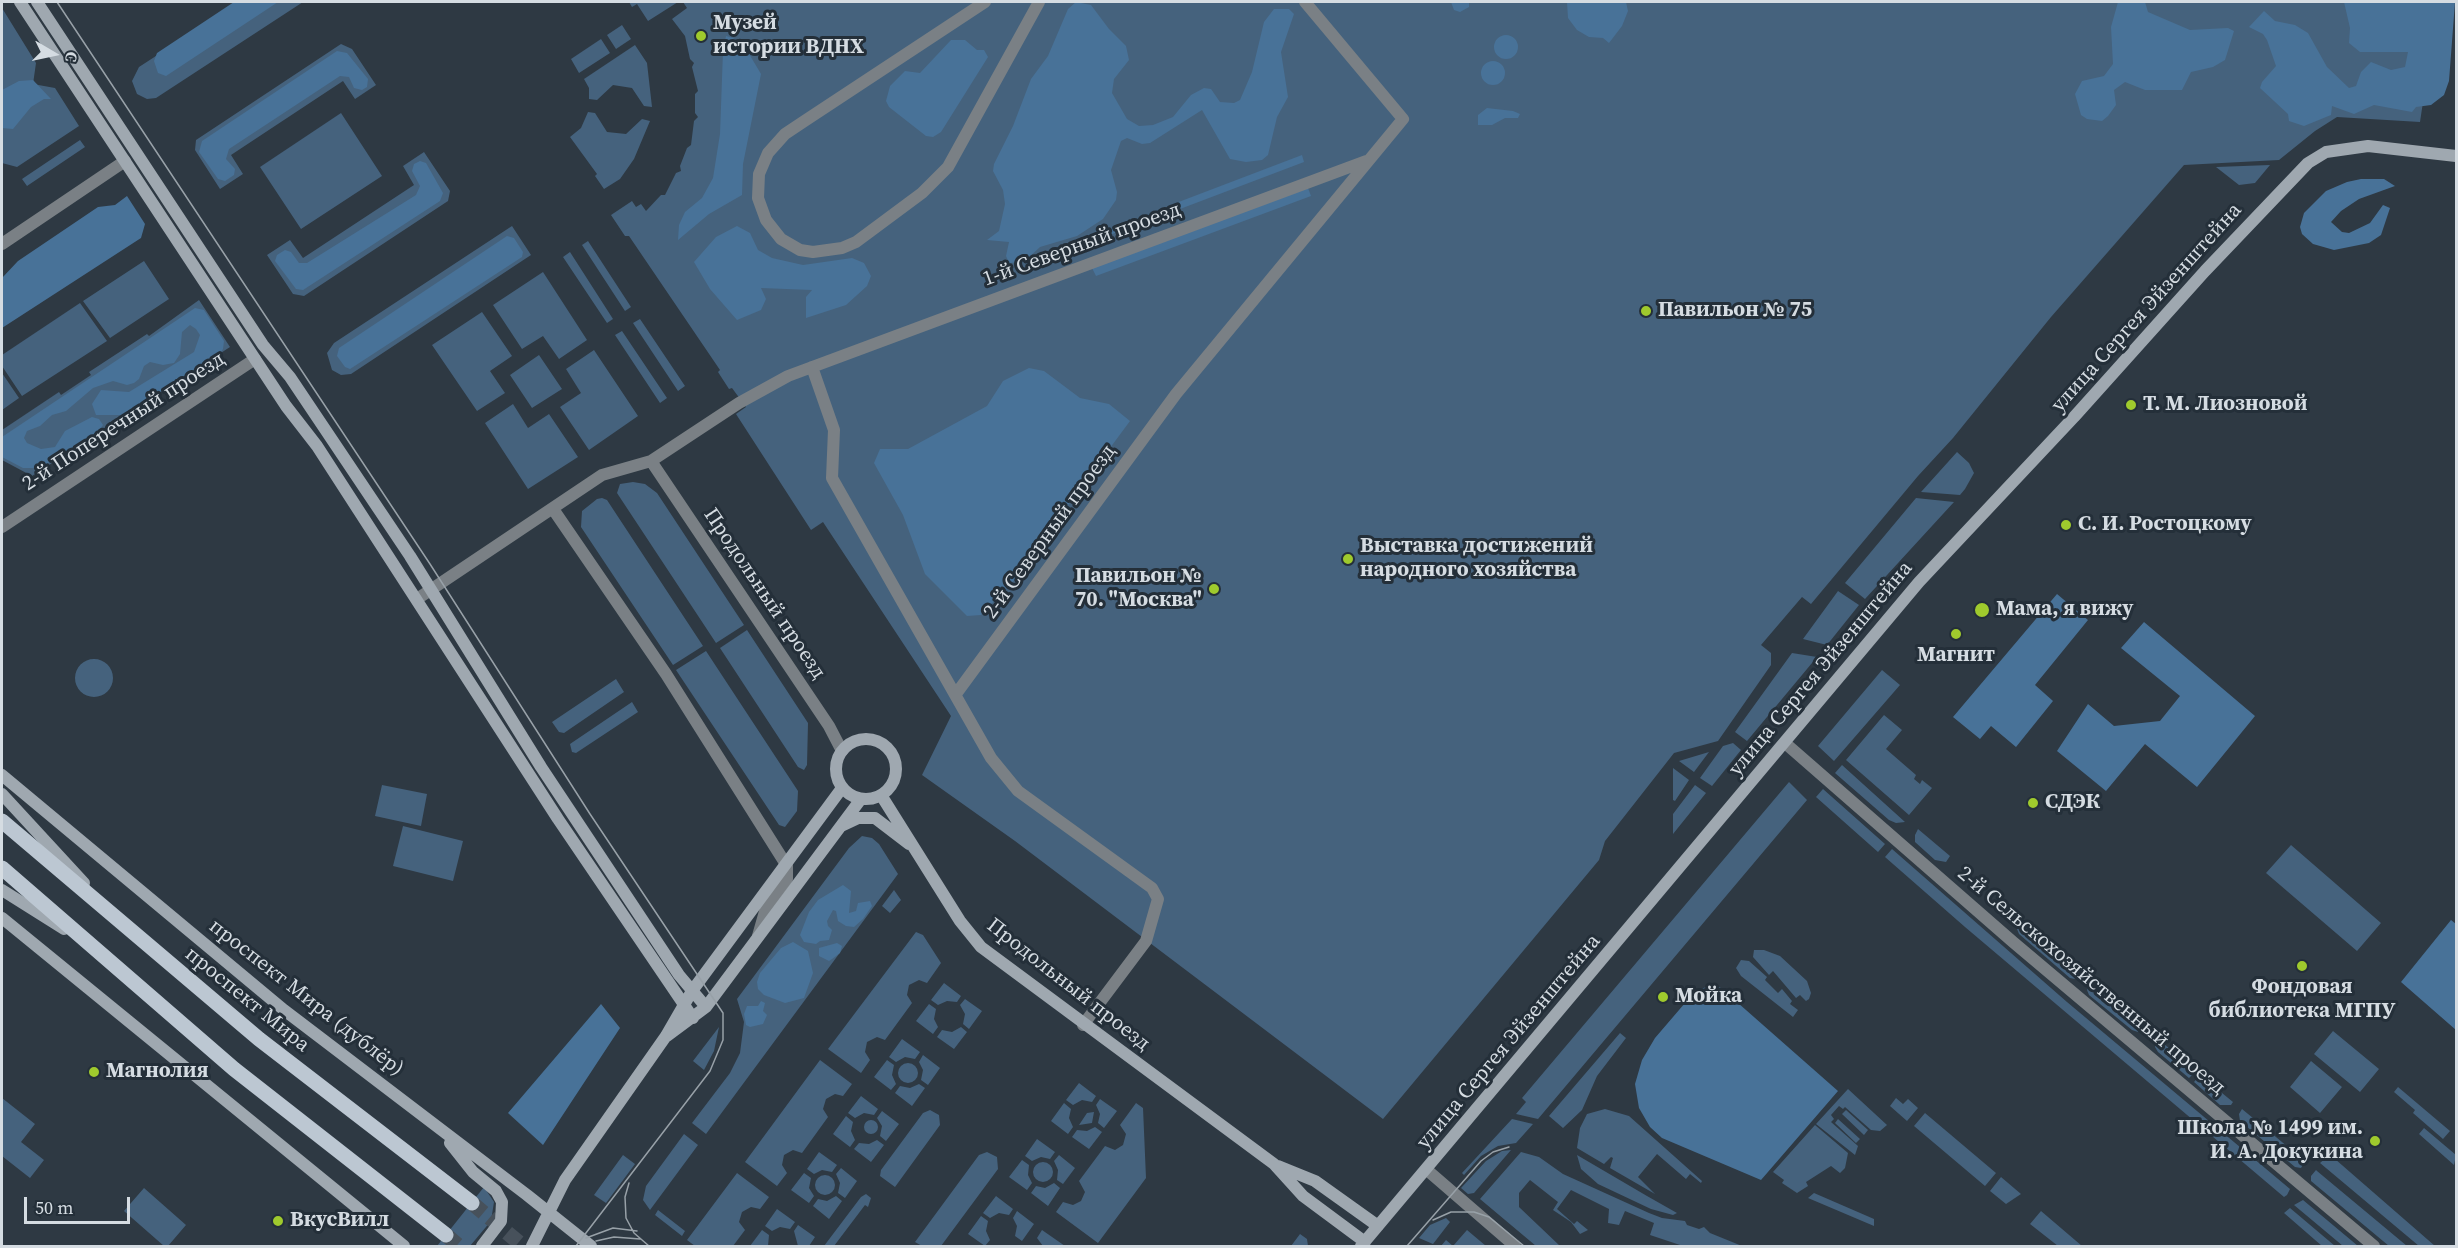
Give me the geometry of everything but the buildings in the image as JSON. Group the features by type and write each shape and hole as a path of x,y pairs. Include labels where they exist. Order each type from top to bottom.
{"main road":[{"path":"20,2 255,359 317,446 558,819 693,1018"},
{"path":"37,2 263,345 290,377 410,556 429,591 541,767 679,975 705,1007"},
{"name":"улица Сергея Эйзенштейна","path":"1363,1244 1919,582 2308,163 2326,152 2341,148 2368,146 2457,156"},
{"path":"125,161 136,153"},
{"name":"2-й Поперечный проезд","path":"255,359 263,345"},
{"path":"666,1036 705,1007 861,799 881,795 888,790 896,775 894,756 880,742 863,739 855,741 842,751 836,767 842,788 861,799"},
{"name":"проспект Мира (дублёр)","path":"2,775 284,1010 591,1246"},
{"path":"532,1246 565,1180 666,1036 692,991 842,788"},
{"path":"2,794 120,921"},
{"name":"Продольный проезд","path":"881,795 960,921 981,947 1274,1164 1304,1196 1363,1244"},
{"path":"840,826 858,818 875,818 920,854"},
{"name":"проспект Мира","path":"2,821 259,1039 472,1203"},
{"path":"2,868 234,1069 446,1236"},
{"path":"2,890 99,950"},
{"path":"2,918 404,1246"},
{"path":"439,1130 464,1162 496,1191 502,1202 501,1221 482,1246"},
{"name":"Продольный проезд","path":"1274,1164 1315,1182 1378,1226"}],"street":[{"path":"985,2 785,134 768,153 759,174 758,198 766,220 781,239 800,250 813,252 842,248 856,242 922,193 948,167 1037,2"},
{"name":"2-й Северный проезд","path":"956,694 1176,394 1283,268 1366,161 1404,119 1305,2"},
{"path":"2,244 125,161"},
{"name":"1-й Северный проезд","path":"417,599 602,475 651,460 739,403 788,376 1366,161"},
{"name":"2-й Поперечный проезд","path":"2,527 255,359"},
{"path":"812,367 834,430 832,478 991,758 1018,790 1152,888 1158,899 1146,941 1083,1024"},
{"name":"Продольный проезд","path":"651,460 816,706 842,751"},
{"path":"553,509 666,674 786,864 787,879 766,908 756,939"},
{"name":"2-й Сельскохозяйственный проезд","path":"1785,743 2013,942 2374,1246"},
{"path":"1427,1170 1515,1246"}],"shaded area":[{"path":"234,2 278,2 166,76 158,73 154,61 157,53"},
{"path":"239,2 303,2 156,98 147,99 137,94 132,81 139,67"},
{"path":"629,2 678,2 648,21 637,4 632,7"},
{"name":"Выставка достижений народного хозяйства","path":"683,2 2438,2 2420,122 2337,117 2315,131 2279,160 2184,165 2051,317 1953,438 1918,476 1811,604 1802,597 1761,645 1771,653 1771,665 1718,741 1674,753 1605,841 1599,860 1383,1119 1015,841 922,775 951,716 823,522 811,530 736,414 746,407 732,388 729,389 718,372 720,370 629,236 625,236 611,215 632,201 636,207 641,204 646,211 661,195 665,195 676,173 681,171 680,166 687,148 691,145 694,121 698,117 695,113 695,94 698,91 692,67 694,63 690,59 685,36 672,19 687,8"},
{"path":"1076,2 1091,5 1109,29 1126,46 1129,60 1114,79 1112,93 1127,119 1139,126 1153,125 1173,117 1191,95 1204,88 1211,89 1220,102 1234,103 1240,100 1252,72 1264,22 1274,9 1289,9 1294,14 1281,52 1288,97 1277,117 1268,155 1262,160 1246,162 1230,159 1202,110 1150,143 1142,144 1127,138 1121,141 1111,170 1117,192 1116,200 1103,219 1077,236 1040,247 1024,262 1009,263 1006,256 1009,242 987,240 999,231 1005,204 1003,190 993,171 994,164 1013,126 1031,79 1048,56 1068,9"},
{"path":"1451,2 1469,2 1469,7 1460,12 1454,10"},
{"path":"1567,2 1626,2 1628,11 1622,26 1609,43 1603,38 1589,37 1577,30 1568,18"},
{"path":"2118,2 2145,2 2148,12 2190,30 2228,28 2234,31 2225,60 2213,67 2191,72 2182,90 2145,90 2125,82 2114,90 2116,105 2108,116 2102,121 2087,119 2081,115 2075,94 2082,81 2104,76 2113,64 2111,27"},
{"path":"2344,2 2455,2 2449,81 2444,95 2431,105 2416,107 2412,112 2374,105 2354,114 2332,106 2331,115 2304,126 2289,121 2288,114 2260,88 2262,82 2276,66 2263,34 2249,27 2264,11 2275,21 2295,25 2308,33 2327,67 2349,88 2356,86 2361,72 2371,62 2391,70 2405,67 2408,52 2360,52 2349,43 2350,28"},
{"path":"2,8 36,63 33,84 55,88 79,126 17,167 2,163"},
{"path":"622,25 631,39 616,49 607,35"},
{"path":"1506,35 1515,38 1518,47 1515,56 1506,59 1497,56 1494,47 1497,38"},
{"path":"726,36 745,47 761,74 743,164 742,195 709,214 678,240 679,225 685,212 702,198 713,178 720,134 723,51"},
{"path":"601,39 610,53 579,73 571,59"},
{"path":"951,40 965,40 977,50 984,50 988,57 941,132 933,137 926,136 889,107 886,101 890,86 905,71 920,73"},
{"path":"341,44 352,49 376,85 355,99 343,81 231,155 243,174 220,189 195,150 196,140"},
{"path":"635,45 647,63 652,107 644,106 632,88 613,85 597,100 589,99 589,88 584,79"},
{"path":"337,51 347,53 368,79 367,87 362,90 354,88 349,77 340,76 229,149 226,159 235,169 234,175 225,181 218,179 199,152 202,141"},
{"path":"1493,61 1498,62 1504,68 1504,78 1498,84 1493,85 1488,84 1482,78 1481,73 1482,68 1488,62"},
{"path":"33,80 51,99 44,99 31,107 13,129 2,128 2,90 19,81"},
{"path":"1487,108 1520,114 1518,118 1505,118 1492,125 1478,125 1478,115"},
{"path":"588,112 595,113 607,132 626,134 642,119 650,121 634,159 620,179 604,189 595,176 597,174 570,137 581,128"},
{"path":"341,113 382,176 301,229 260,167"},
{"path":"80,140 85,147 27,186 22,179"},
{"path":"424,152 450,191 448,201 304,296 293,294 267,255 290,240 303,258 414,185 403,166"},
{"path":"1302,155 1304,162 1180,209 1176,203"},
{"path":"420,161 426,163 443,193 440,201 303,290 296,289 275,261 277,255 285,250 291,252 299,263 307,263 416,195 420,186 412,171 414,164"},
{"path":"2270,165 2255,183 2239,185 2216,167"},
{"path":"2361,179 2384,179 2395,186 2359,199 2341,211 2331,222 2342,232 2349,233 2370,223 2383,205 2390,208 2381,235 2369,243 2334,250 2313,244 2302,234 2300,227 2304,213 2326,191"},
{"path":"1308,188 1311,196 1096,276 1092,268"},
{"path":"127,196 145,224 141,238 2,328 2,278 18,261 98,207 115,205"},
{"path":"1153,213 1154,218 1107,236 1106,231"},
{"path":"512,226 531,255 351,374 341,375 332,370 327,353 334,343"},
{"path":"737,226 750,233 758,250 772,258 803,265 852,258 864,263 871,276 867,286 846,305 806,318 806,297 812,290 761,288 766,299 761,310 737,320 710,289 694,262 716,237"},
{"path":"507,236 514,238 523,252 522,257 350,369 345,367 337,356 339,348"},
{"path":"588,241 631,307 625,311 582,245"},
{"path":"570,252 613,319 607,323 563,257"},
{"path":"144,261 169,299 110,338 83,301"},
{"path":"543,272 587,340 559,359 543,336 522,349 493,305"},
{"path":"199,300 230,347 32,476 2,460 2,430 59,392 61,395 91,375 89,372 147,334 149,336"},
{"path":"80,303 107,341 22,396 2,366 2,355"},
{"path":"195,308 204,310 224,341 223,349 218,356 122,415 96,415 92,404 101,390 129,392 194,352 200,335 190,325 182,332 180,354 174,363 163,365 150,362 144,366 139,379 134,383 127,385 113,381 93,388 66,411 52,415 40,426 27,431 24,438 27,443 41,449 55,447 65,431 92,417 99,419 103,425 97,433 40,468 23,468 2,457 2,437"},
{"path":"482,312 512,356 490,371 505,393 477,411 432,345"},
{"path":"640,319 685,386 678,391 633,323"},
{"path":"622,331 667,398 660,403 615,335"},
{"path":"594,350 638,416 589,450 560,407 581,393 566,369"},
{"path":"539,355 562,389 532,408 510,375"},
{"path":"1029,368 1044,371 1080,398 1109,404 1130,421 1070,502 1041,552 981,615 967,616 925,574 903,515 874,463 880,449 908,449 987,406 1003,381"},
{"path":"2,373 19,398 2,410"},
{"path":"513,404 528,428 549,414 578,457 528,489 485,423"},
{"path":"1957,452 1969,463 1974,473 1960,495 1921,492"},
{"path":"633,482 645,484 657,493 744,625 716,643 617,493 620,484"},
{"path":"1916,498 1954,502 1865,599 1845,583"},
{"path":"597,499 607,500 703,646 673,665 581,527 582,511"},
{"path":"1838,591 1859,605 1827,645 1803,639"},
{"path":"2057,594 2088,620 2035,685 2053,701 2016,747 1991,726 1980,739 1953,717"},
{"path":"2144,622 2255,716 2197,787 2145,744 2106,791 2057,751 2088,704 2114,726 2160,721 2180,696 2121,648"},
{"path":"747,630 808,723 807,765 804,770 798,767 720,648"},
{"path":"706,651 798,791 797,811 785,827 779,825 676,670"},
{"path":"1792,653 1817,657 1747,741 1735,732"},
{"path":"94,659 107,665 113,678 107,691 94,697 81,691 75,678 81,665"},
{"path":"1882,670 1900,685 1834,761 1818,746"},
{"path":"616,679 624,692 564,733 559,732 552,722"},
{"path":"632,702 638,712 576,753 572,752 570,744"},
{"path":"1884,715 1902,730 1886,749 1916,775 1914,779 1920,784 1922,780 1932,788 1909,815 1846,760"},
{"path":"1733,743 1741,750 1712,786 1700,778 1723,746"},
{"path":"1709,752 1694,772 1679,761"},
{"path":"1842,765 1905,822 1896,823 1889,820 1835,773"},
{"path":"1673,768 1689,780 1675,801 1673,800"},
{"path":"1789,782 1807,800 1538,1119 1516,1114 1526,1102 1522,1098"},
{"path":"382,785 427,794 421,826 375,816"},
{"path":"1695,785 1706,793 1673,834 1673,814"},
{"path":"1823,789 1885,844 1878,852 1816,797"},
{"path":"403,826 463,841 453,881 393,866"},
{"path":"1918,829 1950,856 1946,862 1935,860 1915,842"},
{"path":"862,836 872,838 879,844 898,874 706,1134 692,1123 730,1073 740,1053 744,1022 737,999 849,848"},
{"path":"2291,845 2381,923 2357,951 2266,873"},
{"path":"1892,849 2067,1002 2290,1189 2287,1195 2284,1197 1885,857"},
{"path":"843,885 851,891 849,913 856,911 858,903 870,901 872,906 854,927 846,926 838,921 836,911 833,910 827,921 832,930 829,940 816,944 804,942 800,935 809,912 818,900"},
{"path":"894,890 901,900 890,913 882,906"},
{"path":"2451,920 2456,924 2456,1030 2401,982"},
{"path":"2019,922 2081,975 2075,979 2070,978 2019,934 2017,929"},
{"path":"916,932 923,935 941,963 927,983 919,980 909,985 907,995 912,1003 885,1040 877,1037 867,1042 865,1052 870,1060 861,1073 828,1049"},
{"path":"793,942 808,951 813,973 804,998 785,1003 764,995 758,989 757,982 760,973 781,948"},
{"path":"837,943 842,946 840,953 832,959 829,961 819,956 819,948"},
{"path":"1754,950 1764,950 1780,956 1807,981 1811,993 1809,999 1806,1001 1800,995 1796,998 1773,971 1769,975 1753,957"},
{"path":"1741,960 1749,961 1767,977 1765,980 1778,993 1782,989 1792,1001 1790,1004 1798,1010 1793,1017 1741,976 1736,968"},
{"path":"944,983 961,996 957,1002 947,1001 938,1005 931,1000"},
{"path":"2090,983 2146,1028 2138,1032 2132,1030 2089,995 2087,990"},
{"path":"1709,985 1721,988 1838,1091 1761,1180 1662,1138 1650,1127 1639,1108 1635,1084 1642,1060 1655,1038 1691,996"},
{"path":"965,999 982,1011 969,1029 963,1024 965,1014 960,1005"},
{"path":"761,1001 765,1003 763,1011 767,1015 763,1024 750,1027 746,1025 744,1014 747,1006 758,1006"},
{"path":"601,1004 620,1028 543,1145 508,1113"},
{"path":"929,1004 936,1009 934,1019 938,1027 933,1034 916,1021"},
{"path":"719,1027 714,1051 704,1070 693,1061"},
{"path":"961,1027 967,1032 954,1049 937,1037 942,1030 952,1032"},
{"path":"2333,1031 2379,1069 2360,1092 2314,1054"},
{"path":"1620,1033 1626,1038 1597,1076 1582,1110 1563,1128 1549,1116"},
{"path":"2157,1038 2196,1071 2189,1078 2158,1052 2155,1047"},
{"path":"902,1039 920,1052 915,1059 905,1057 896,1062 889,1057"},
{"path":"923,1055 940,1068 928,1085 921,1080 923,1070 919,1062"},
{"path":"820,1060 852,1084 843,1096 835,1094 826,1099 823,1109 828,1117 802,1153 793,1150 784,1155 782,1165 787,1173 777,1186 745,1162"},
{"path":"887,1060 894,1065 892,1075 896,1084 891,1090 874,1077"},
{"path":"2311,1061 2342,1087 2320,1113 2290,1087"},
{"path":"904,1063 912,1063 918,1069 918,1077 912,1083 904,1083 898,1077 898,1069"},
{"path":"2200,1075 2233,1102 2231,1105 2220,1105 2194,1082"},
{"path":"1079,1083 1096,1096 1092,1102 1082,1100 1073,1105 1066,1100"},
{"path":"919,1084 925,1088 912,1106 895,1093 900,1086 910,1088"},
{"path":"2398,1087 2450,1131 2443,1139 2413,1113 2415,1110 2394,1092"},
{"path":"1848,1089 1887,1125 1880,1131 1871,1130 1845,1107 1843,1109 1839,1106 1831,1115 1834,1119 1831,1122 1858,1146 1855,1155 1816,1124"},
{"path":"861,1096 878,1109 874,1115 864,1113 855,1118 848,1113"},
{"path":"2,1098 35,1124 21,1142 44,1160 30,1178 2,1156"},
{"path":"1896,1098 1903,1104 1908,1099 1918,1108 1907,1121 1890,1106"},
{"path":"1100,1099 1117,1111 1104,1128 1098,1123 1100,1114 1096,1105"},
{"path":"1064,1103 1071,1109 1069,1118 1073,1127 1068,1134 1051,1121"},
{"path":"1136,1103 1143,1108 1146,1178 1098,1243 1056,1212 1063,1202 1073,1205 1081,1201 1085,1192 1079,1181 1105,1146 1115,1150 1123,1145 1126,1134 1120,1125"},
{"path":"1605,1109 1629,1116 1702,1181 1701,1183 1690,1174 1686,1179 1657,1154 1638,1177 1655,1194 1610,1168 1613,1158 1611,1157 1604,1164 1577,1148 1580,1128 1587,1114"},
{"path":"2242,1109 2305,1161 2301,1168 2295,1167 2240,1121 2239,1114"},
{"path":"930,1110 939,1115 940,1125 895,1187 880,1176 881,1170 923,1113"},
{"path":"1846,1110 1868,1130 1864,1135 1842,1114"},
{"path":"882,1111 899,1124 886,1141 880,1136 882,1126 877,1118"},
{"path":"1094,1112 1092,1123 1079,1125 1087,1113"},
{"path":"1925,1113 1996,1173 1985,1186 1914,1126"},
{"path":"846,1116 853,1122 851,1131 855,1140 850,1147 833,1134"},
{"path":"1512,1119 1533,1124 1516,1143 1498,1146 1481,1156 1464,1175 1462,1173"},
{"path":"1838,1119 1860,1139 1856,1143 1835,1123"},
{"path":"871,1120 876,1122 878,1127 876,1132 871,1134 866,1132 864,1127 866,1122"},
{"path":"1815,1125 1848,1153 1845,1168 1840,1173 1831,1166 1806,1182 1808,1186 1797,1193 1782,1183 1784,1180 1773,1172"},
{"path":"1095,1127 1102,1132 1089,1149 1072,1137 1077,1130 1087,1131"},
{"path":"2424,1128 2456,1155 2454,1165 2419,1134"},
{"path":"684,1134 698,1145 650,1210 643,1200 646,1186"},
{"path":"1037,1139 1055,1152 1050,1159 1041,1157 1032,1161 1025,1156"},
{"path":"877,1140 884,1145 871,1162 854,1149 859,1143 869,1144"},
{"path":"1511,1150 1474,1193 1468,1194 1461,1188 1486,1161 1502,1151"},
{"path":"819,1152 837,1165 832,1172 822,1170 814,1174 807,1169"},
{"path":"987,1152 997,1157 998,1169 941,1246 922,1246 915,1242 979,1155"},
{"path":"1521,1152 1539,1157 1563,1174 1649,1213 1662,1218 1685,1221 1687,1225 1699,1229 1704,1227 1710,1233 1742,1246 1683,1246 1650,1235 1654,1223 1625,1211 1619,1225 1608,1223 1609,1209 1571,1190 1557,1209 1574,1224 1577,1221 1588,1230 1580,1234 1571,1222 1553,1210 1558,1202 1530,1180 1519,1193 1519,1207 1560,1246 1536,1246 1480,1199"},
{"path":"623,1155 635,1164 606,1203 594,1195"},
{"path":"1059,1155 1075,1168 1063,1184 1057,1180 1058,1170 1054,1161"},
{"path":"1577,1155 1677,1213 1673,1215 1651,1209 1598,1184 1581,1169"},
{"path":"2327,1157 2335,1159 2435,1246 2419,1246 2320,1163"},
{"path":"1022,1160 1029,1165 1028,1175 1032,1183 1027,1190 1009,1177"},
{"path":"1039,1162 1047,1162 1053,1168 1053,1176 1047,1182 1039,1182 1033,1176 1033,1168"},
{"path":"841,1168 857,1181 845,1198 838,1193 840,1183 836,1174"},
{"path":"2316,1170 2407,1246 2389,1246 2311,1181 2311,1176"},
{"path":"737,1173 769,1197 760,1209 751,1207 742,1212 739,1222 745,1230 733,1246 695,1246 687,1240"},
{"path":"804,1173 811,1178 809,1188 814,1196 809,1203 791,1190"},
{"path":"821,1175 829,1175 835,1181 835,1189 829,1195 821,1195 815,1189 815,1181"},
{"path":"2001,1177 2021,1194 2006,1204 1990,1191"},
{"path":"1054,1183 1060,1188 1048,1206 1031,1193 1036,1186 1045,1188"},
{"path":"484,1187 494,1202 491,1221 470,1246 437,1246"},
{"path":"144,1188 186,1225 168,1246 164,1246 124,1211"},
{"path":"1814,1193 1874,1219 1874,1226 1808,1198"},
{"path":"866,1194 871,1198 868,1207 865,1205 834,1246 824,1246 861,1197"},
{"path":"836,1196 842,1201 829,1219 813,1206 818,1199 827,1201"},
{"path":"996,1196 1013,1209 1009,1215 999,1213 990,1218 983,1213"},
{"path":"2303,1200 2358,1246 2343,1246 2294,1205"},
{"path":"2290,1208 2335,1246 2322,1246 2284,1213"},
{"path":"777,1209 795,1222 790,1229 780,1227 772,1231 765,1226"},
{"path":"658,1210 685,1231 682,1236 655,1215"},
{"path":"1017,1211 1034,1224 1022,1241 1015,1236 1017,1226 1013,1218"},
{"path":"2041,1211 2082,1246 2058,1246 2030,1224"},
{"path":"981,1216 988,1221 986,1231 990,1240 985,1246 968,1234"},
{"path":"1446,1218 1450,1222 1433,1244 1419,1238 1430,1225"},
{"path":"798,1225 815,1237 809,1246 798,1246 794,1231"},
{"path":"762,1230 769,1235 768,1246 750,1246"},
{"path":"1042,1230 1065,1246 1043,1246 1037,1238"},
{"path":"1467,1230 1486,1246 1453,1246"},
{"path":"1300,1234 1307,1239 1308,1246 1291,1246"},
{"path":"1446,1240 1453,1246 1441,1246"}],"tunnel":[{"path":"472,1203 523,1246"},
{"path":"446,1235 459,1246"}],"tram line":[{"path":"57,2 430,564 590,814 723,1013 723,1040 710,1071 576,1246"},
{"path":"1407,1246 1481,1161 1493,1152 1509,1147"},
{"path":"629,1183 625,1197 626,1218 634,1233 649,1246"},
{"path":"1433,1220 1451,1212 1474,1212 1489,1217 1524,1246"},
{"path":"586,1238 613,1228 637,1231"},
{"path":"596,1241 614,1237 640,1239"}],"place":[{"name":"Музей истории ВДНХ","path":"701,36"},
{"name":"Павильон № 75","path":"1646,311"},
{"name":"Т. М. Лиозновой","path":"2131,405"},
{"name":"С. И. Ростоцкому","path":"2066,525"},
{"name":"Выставка достижений народного хозяйства","path":"1348,559"},
{"name":"Павильон № 70. \"Москва\"","path":"1214,589"},
{"name":"Мама, я вижу","path":"1982,610"},
{"name":"Магнит","path":"1956,634"},
{"name":"СДЭК","path":"2033,803"},
{"name":"Фондовая библиотека МГПУ","path":"2302,966"},
{"name":"Мойка","path":"1663,997"},
{"name":"Магнолия","path":"94,1072"},
{"name":"Школа № 1499 им. И. А. Докукина","path":"2375,1141"},
{"name":"ВкусВилл","path":"278,1221"}]}
